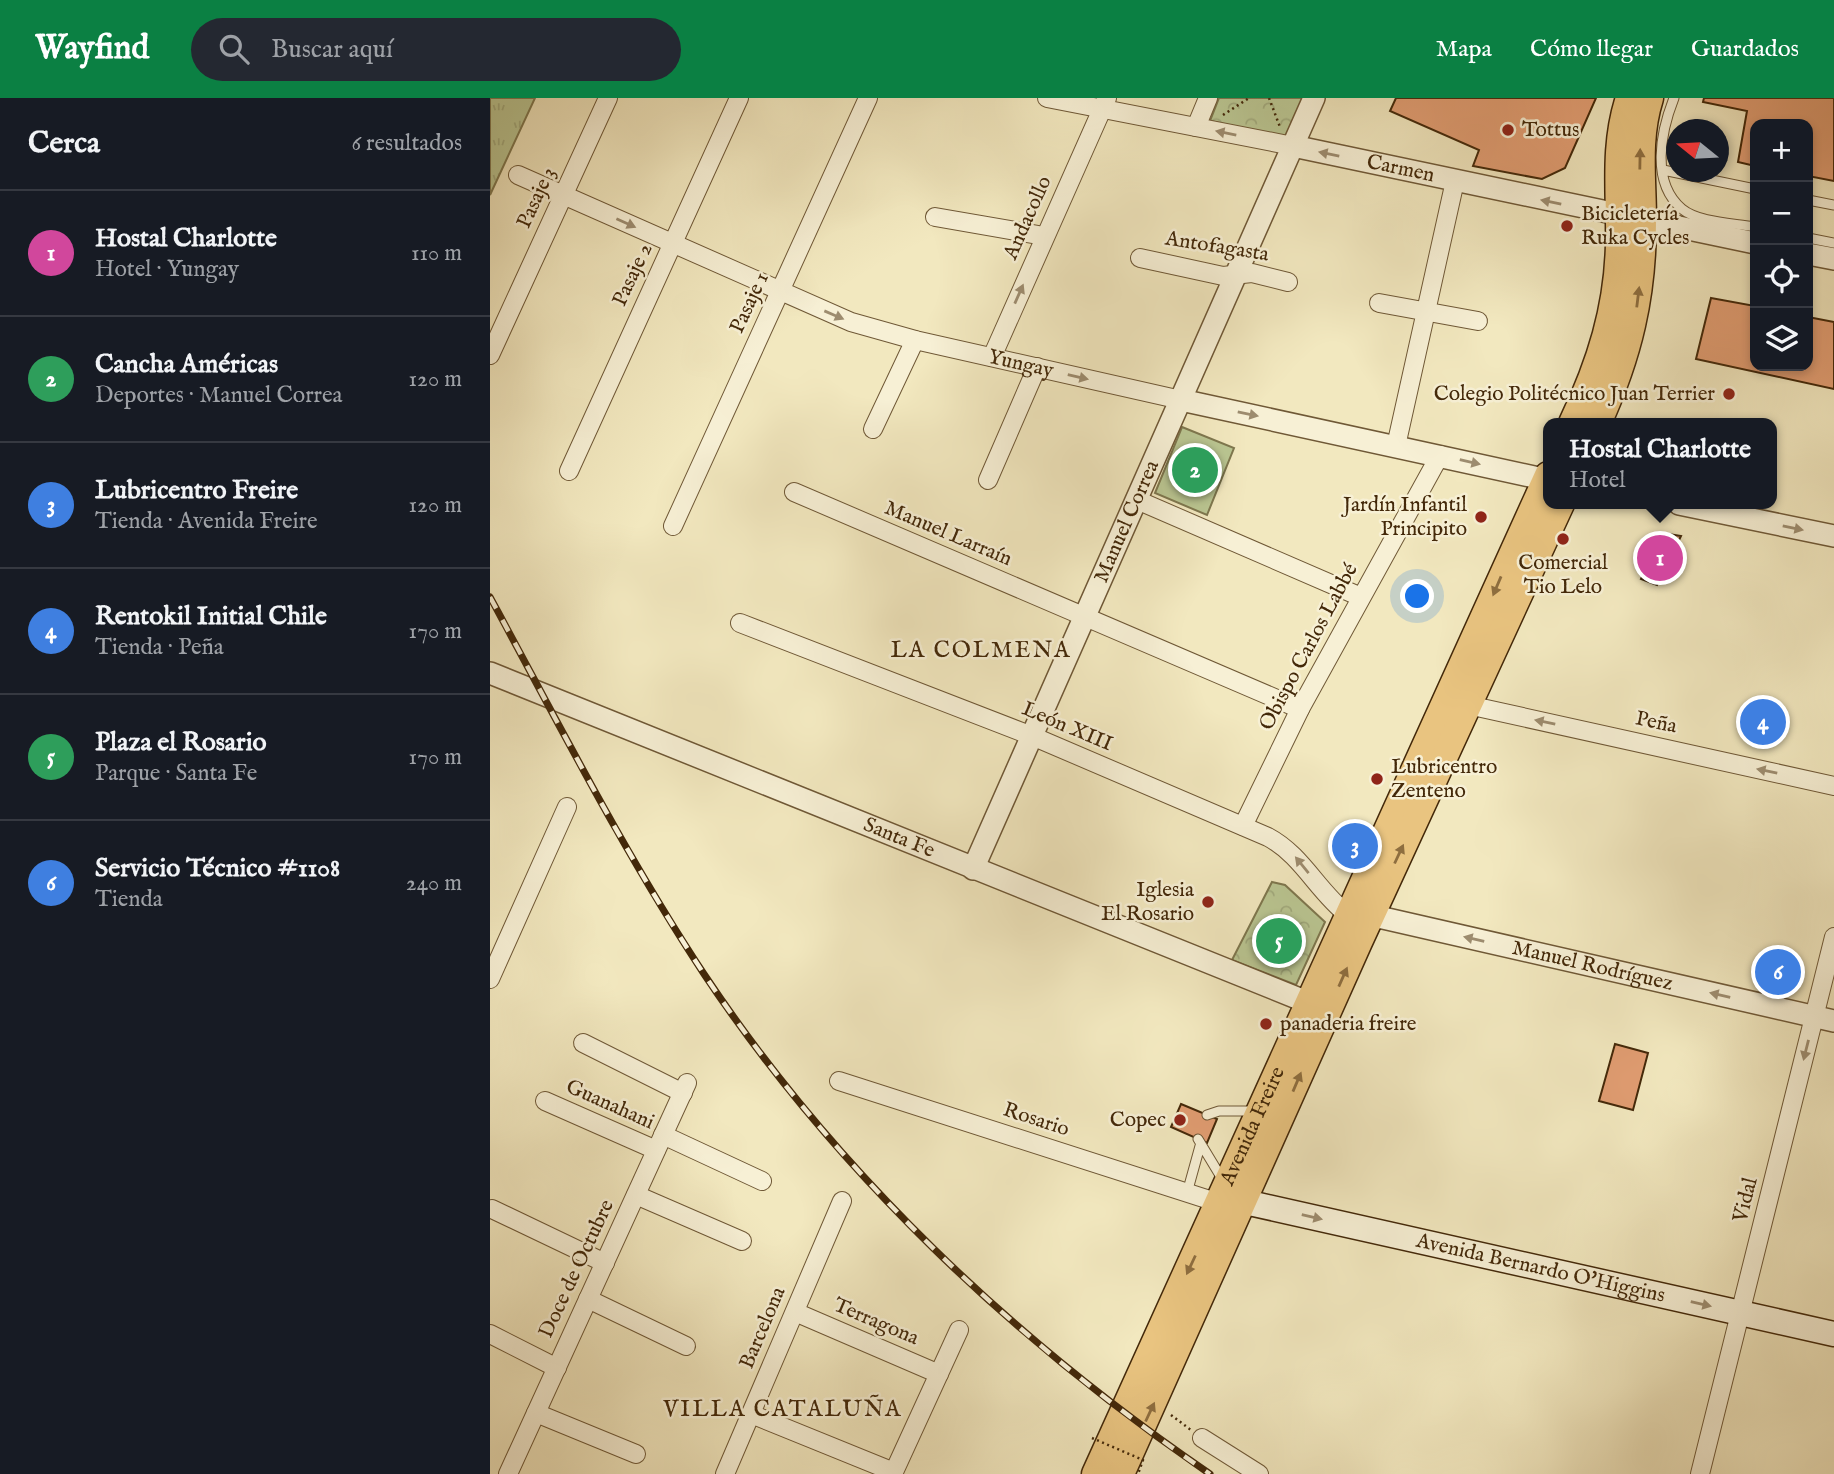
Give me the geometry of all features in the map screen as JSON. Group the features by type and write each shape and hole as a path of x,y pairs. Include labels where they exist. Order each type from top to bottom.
{"main road":[{"path":"1600,418 1623,364 1633,330 1639,289 1618,146 1629,98"},
{"path":"1574,418 1594,375 1609,331 1650,98"},
{"name":"Avenida Freire","path":"1095,1474 1231,1189 1316,1039 1359,916 1543,487"},
{"name":"Avenida Freire","path":"1121,1474 1154,1402 1260,1112 1307,1002 1359,916 1468,705 1559,509"},
{"path":"1307,1002 1316,1039"},
{"name":"Avenida Bernardo O'Higgins","path":"1231,1189 1834,1334"}],"street":[{"name":"Pasaje 3","path":"490,355 608,98"},
{"name":"Pasaje 2","path":"569,471 739,98"},
{"name":"Pasaje 1","path":"673,526 868,98"},
{"name":"Carmen","path":"1047,98 1104,103 1196,127 1750,242"},
{"path":"1196,127 1208,98"},
{"name":"Manuel Correa","path":"973,869 1314,98"},
{"name":"Andacollo","path":"992,357 1104,103"},
{"name":"Yungay","path":"518,175 851,322 915,340 1037,368 1543,477"},
{"path":"1396,446 1455,181"},
{"path":"935,217 1044,236"},
{"path":"1813,255 1834,260"},
{"name":"Antofagasta","path":"1140,258 1223,275 1252,274 1288,282"},
{"path":"1379,303 1478,321"},
{"path":"873,429 915,340"},
{"path":"988,480 1037,368"},
{"name":"Obispo Carlos Labbé","path":"1243,826 1300,709 1440,455"},
{"name":"Manuel Larraín","path":"794,492 1300,709"},
{"path":"1137,500 1361,597"},
{"path":"1703,509 1834,536"},
{"name":"León XIII","path":"740,623 1032,736 1243,826 1287,849 1332,903 1359,916"},
{"name":"Santa Fe","path":"492,680 1307,1002"},
{"name":"Peña","path":"1468,705 1834,786"},
{"path":"490,977 567,807"},
{"name":"Manuel Rodríguez","path":"1359,916 1824,1019"},
{"name":"Vidal","path":"1700,1474 1741,1313 1824,1019 1834,937"},
{"name":"Doce de Octubre","path":"508,1474 685,1088 583,1043"},
{"name":"Rosario","path":"839,1081 1187,1193 1231,1189"},
{"name":"Guanahani","path":"545,1101 762,1181"},
{"path":"636,1195 742,1241"},
{"name":"Barcelona","path":"725,1474 842,1201"},
{"path":"492,1209 605,1263"},
{"path":"588,1300 686,1346"},
{"name":"Terragona","path":"794,1312 939,1374"},
{"path":"751,1414 894,1473 959,1330"},
{"path":"490,1334 556,1368"},
{"path":"536,1413 636,1454"},
{"path":"1202,1438 1259,1474"}],"lane":[{"path":"1674,98 1660,151 1666,185 1682,209 1695,215 1750,227"},
{"path":"1663,170 1750,188"},
{"path":"1813,201 1834,205"},
{"path":"1813,239 1834,243"},
{"path":"1207,1115 1219,1111 1260,1112"},
{"path":"1187,1193 1199,1142 1231,1189"}],"path":[{"path":"1229,122 1216,119 1250,98"},
{"path":"1269,98 1282,133 1287,121"},
{"path":"1154,1402 1202,1438"},
{"path":"1092,1438 1143,1460 1138,1474"}],"green space":[{"path":"490,98 535,98 490,195"},
{"path":"1219,98 1304,98 1287,138 1210,121"},
{"path":"1182,427 1234,448 1207,515 1155,493"},
{"path":"1272,882 1285,885 1325,922 1296,985 1232,960"}],"building":[{"name":"Tottus","path":"1396,98 1596,98 1565,168 1542,179 1473,166 1479,150 1390,111"},
{"path":"1704,98 1834,98 1834,181 1813,177 1813,119 1750,119 1750,165 1738,162 1747,111 1703,102"},
{"path":"1711,298 1750,305 1750,371 1696,359"},
{"path":"1813,318 1834,322 1834,389 1751,371 1813,371"},
{"path":"1662,533 1681,536 1657,585 1641,579"},
{"path":"1615,1044 1648,1053 1633,1110 1599,1101"},
{"path":"1181,1104 1217,1119 1207,1143 1171,1127"}],"railway":[{"path":"490,597 593,788 675,928 756,1047 811,1117 870,1184 933,1248 999,1309 1137,1422 1210,1474"}],"place":[{"name":"Tottus","path":"1508,130"},
{"name":"Bicicletería Ruka Cycles","path":"1567,226"},
{"name":"Colegio Politécnico Juan Terrier","path":"1729,394"},
{"name":"Cancha Américas","path":"1195,470"},
{"name":"Jardín Infantil Principito","path":"1481,517"},
{"name":"Comercial Tio Lelo","path":"1563,539"},
{"name":"Hostal Charlotte","path":"1660,558"},
{"name":"Rentokil Initial Chile","path":"1763,722"},
{"name":"Lubricentro Zenteno","path":"1377,779"},
{"name":"Lubricentro Freire","path":"1355,846"},
{"name":"Iglesia El Rosario","path":"1208,902"},
{"name":"Plaza el Rosario","path":"1279,941"},
{"name":"Servicio Técnico #1108","path":"1778,972"},
{"name":"panaderia freire","path":"1266,1024"},
{"name":"Copec","path":"1180,1120"}],"district":[{"name":"LA COLMENA","path":"981,650"},
{"name":"VILLA CATALUÑA","path":"783,1409"}]}
